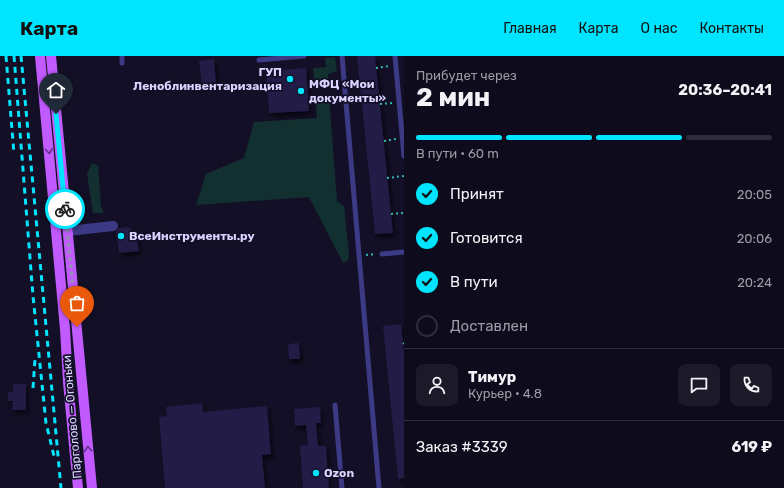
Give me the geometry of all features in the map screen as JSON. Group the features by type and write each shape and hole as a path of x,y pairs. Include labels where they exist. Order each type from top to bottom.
{"main road":[{"name":"Парголово — Огоньки","path":"40,56 78,488"},
{"name":"Парголово — Огоньки","path":"51,56 92,488"}],"street":[{"path":"68,230 113,226"}],"lane":[{"path":"122,56 122,63"},
{"path":"259,60 304,56"},
{"path":"342,56 379,488"},
{"path":"395,56 404,156"},
{"path":"382,254 404,252"},
{"path":"335,405 342,488"}],"path":[{"path":"376,68 396,66"},
{"path":"380,104 399,103"},
{"path":"384,141 402,139"},
{"path":"387,178 404,176"},
{"path":"391,214 404,213"},
{"path":"360,256 382,254"}],"green space":[{"path":"335,57 337,71 328,74 328,87 315,88 313,68 326,67 325,58"},
{"path":"315,95 329,95 337,201 344,206 349,255 348,260 343,263 309,197 196,205 206,174 244,158 254,122 317,118"},
{"path":"92,163 98,166 101,206 104,213 93,213 87,174"}],"building":[{"path":"357,56 375,56 393,233 375,234"},
{"path":"214,59 216,83 202,85 199,61"},
{"path":"306,68 309,111 269,113 266,71"},
{"path":"128,227 136,234 139,251 119,253 116,232 119,228"},
{"path":"401,324 404,355 404,478 398,479 383,326"},
{"path":"299,343 300,359 289,359 288,344"},
{"path":"13,384 26,384 26,410 12,410 13,401 8,401 8,392 13,392"},
{"path":"202,403 203,412 267,406 271,454 262,455 265,488 165,488 159,417 167,416 166,407"},
{"path":"320,407 321,423 316,423 318,446 326,446 329,488 303,488 300,446 308,445 306,425 295,426 294,409"}],"railway":[{"path":"6,56 14,154"},
{"path":"14,56 33,296 46,423 54,456"},
{"path":"21,56 61,488"},
{"path":"33,388 35,359"}],"way so far":[{"path":"65,209 77,327"}],"place":[{"name":"ГУП Леноблинвентаризация","path":"290,79"},
{"name":"МФЦ «Мои документы»","path":"301,91"},
{"name":"ВсеИнструменты.ру","path":"121,236"},
{"name":"Ozon","path":"316,473"}],"route":[{"path":"56,114 65,209"}]}
